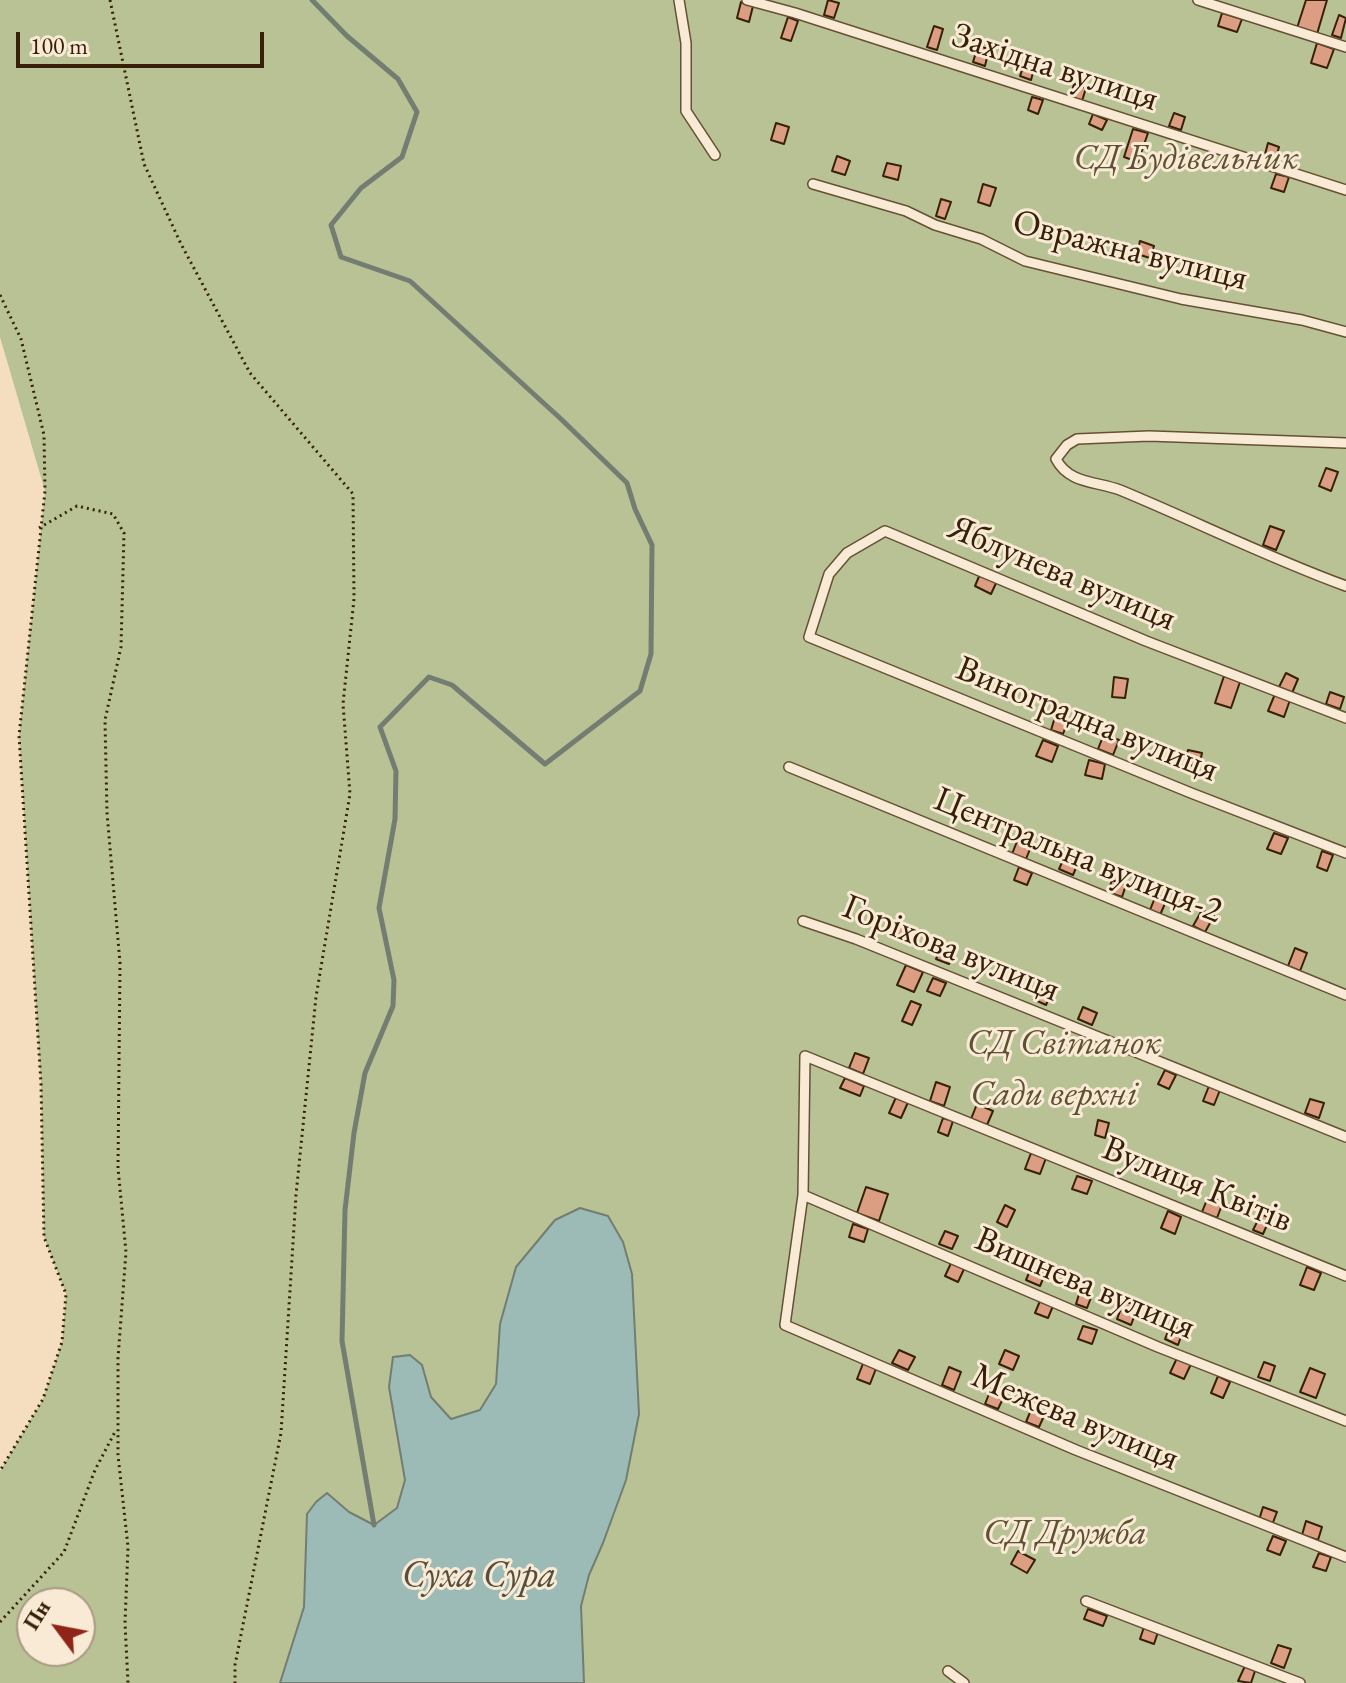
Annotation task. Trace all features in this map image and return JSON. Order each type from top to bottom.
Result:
[{"type":"lane","points":[[679,0],[686,43],[686,111],[715,155]]},
{"type":"lane","name":"Західна вулиця","points":[[747,0],[1346,190]]},
{"type":"lane","points":[[1198,0],[1346,47]]},
{"type":"lane","name":"Овражна вулиця","points":[[813,184],[906,211],[935,225],[981,239],[1025,261],[1181,299],[1302,320],[1346,332]]},
{"type":"lane","points":[[1346,445],[1333,442],[1149,436],[1077,439],[1067,445],[1056,459],[1061,469],[1071,477],[1115,489],[1346,586]]},
{"type":"lane","name":"Яблунева вулиця","points":[[809,637],[829,574],[847,553],[885,531],[1146,641],[1346,718]]},
{"type":"lane","name":"Виноградна вулиця","points":[[809,637],[1346,853]]},
{"type":"lane","name":"Центральна вулиця-2","points":[[789,767],[1346,995]]},
{"type":"lane","name":"Горіхова вулиця","points":[[803,921],[856,939],[1346,1137]]},
{"type":"lane","name":"Вулиця Квітів","points":[[803,1195],[805,1056],[1346,1276]]},
{"type":"lane","name":"Межева вулиця","points":[[803,1195],[785,1325],[1076,1450],[1346,1557]]},
{"type":"lane","name":"Вишнева вулиця","points":[[803,1195],[1158,1347],[1346,1421]]},
{"type":"lane","points":[[1086,1601],[1300,1683]]},
{"type":"lane","points":[[948,1671],[964,1683]]},
{"type":"path","points":[[110,0],[144,164],[181,244],[250,373],[353,494],[354,599],[343,704],[350,794],[316,997],[296,1195],[281,1433],[235,1665],[235,1683]]},
{"type":"path","points":[[0,295],[21,339],[44,435],[45,491],[19,736],[41,1084],[44,1237],[66,1294],[62,1342],[43,1399],[0,1471]]},
{"type":"path","points":[[39,528],[77,506],[113,514],[124,533],[121,647],[105,720],[109,841],[120,963],[118,1168],[126,1252],[118,1358],[118,1455],[128,1547],[125,1623],[128,1683]]},
{"type":"path","points":[[0,1622],[64,1552],[95,1470],[118,1427]]},
{"type":"green space","points":[[0,0],[1346,0],[1346,1683],[584,1683],[581,1606],[589,1575],[626,1480],[639,1413],[632,1274],[623,1242],[608,1216],[500,1324],[496,1384],[480,1411],[451,1419],[431,1397],[422,1365],[393,1357],[389,1387],[405,1480],[397,1508],[374,1525],[349,1512],[327,1494],[307,1514],[304,1607],[280,1683],[0,1683],[0,1471],[43,1399],[62,1342],[66,1294],[44,1237],[41,1084],[19,736],[45,491],[0,337]]},
{"type":"water","name":"Суха Сура","points":[[580,1208],[608,1216],[623,1242],[632,1274],[639,1414],[626,1480],[589,1575],[581,1606],[584,1683],[280,1683],[304,1607],[307,1514],[327,1493],[349,1512],[374,1525],[397,1508],[405,1480],[389,1387],[393,1357],[410,1355],[422,1365],[431,1397],[451,1419],[480,1410],[496,1384],[500,1324],[516,1267],[555,1220]]},
{"type":"building","points":[[828,0],[839,3],[834,18],[824,15]]},
{"type":"building","points":[[1306,0],[1327,0],[1317,34],[1297,28]]},
{"type":"building","points":[[741,2],[753,6],[749,22],[737,18]]},
{"type":"building","points":[[1222,13],[1242,19],[1237,32],[1218,26]]},
{"type":"building","points":[[1339,15],[1346,18],[1341,38],[1332,35]]},
{"type":"building","points":[[788,17],[798,21],[791,41],[781,38]]},
{"type":"building","points":[[934,26],[943,29],[937,50],[927,47]]},
{"type":"building","points":[[1317,43],[1334,49],[1327,68],[1311,63]]},
{"type":"building","points":[[978,46],[989,49],[985,66],[973,62]]},
{"type":"building","points":[[1025,62],[1035,65],[1031,80],[1020,76]]},
{"type":"building","points":[[1074,84],[1086,88],[1082,101],[1070,97]]},
{"type":"building","points":[[1032,97],[1043,100],[1038,114],[1028,110]]},
{"type":"building","points":[[1174,113],[1185,117],[1181,130],[1169,126]]},
{"type":"building","points":[[1093,114],[1107,120],[1102,130],[1089,124]]},
{"type":"building","points":[[776,123],[789,127],[784,144],[771,140]]},
{"type":"building","points":[[1133,129],[1148,133],[1138,162],[1124,157]]},
{"type":"building","points":[[1268,143],[1279,147],[1275,161],[1264,158]]},
{"type":"building","points":[[837,156],[850,161],[845,175],[832,171]]},
{"type":"building","points":[[887,163],[901,166],[898,180],[883,176]]},
{"type":"building","points":[[1276,174],[1289,177],[1284,192],[1271,188]]},
{"type":"building","points":[[983,184],[996,188],[990,206],[978,202]]},
{"type":"building","points":[[941,199],[951,202],[945,219],[936,216]]},
{"type":"building","points":[[1140,241],[1154,246],[1150,258],[1137,254]]},
{"type":"building","points":[[1326,468],[1338,472],[1331,491],[1319,486]]},
{"type":"building","points":[[1270,526],[1284,531],[1276,550],[1263,545]]},
{"type":"building","points":[[980,574],[997,581],[991,594],[975,586]]},
{"type":"building","points":[[1286,673],[1298,679],[1292,693],[1279,687]]},
{"type":"building","points":[[1224,676],[1240,682],[1231,708],[1215,703]]},
{"type":"building","points":[[1114,677],[1128,679],[1125,698],[1112,697]]},
{"type":"building","points":[[1330,692],[1344,697],[1340,709],[1326,704]]},
{"type":"building","points":[[1275,694],[1290,700],[1284,717],[1268,711]]},
{"type":"building","points":[[1055,717],[1068,721],[1063,734],[1051,730]]},
{"type":"building","points":[[1104,734],[1119,740],[1113,755],[1098,749]]},
{"type":"building","points":[[1043,740],[1058,746],[1052,762],[1036,756]]},
{"type":"building","points":[[1188,750],[1202,753],[1199,767],[1185,764]]},
{"type":"building","points":[[1089,760],[1105,764],[1102,779],[1085,775]]},
{"type":"building","points":[[1274,833],[1288,838],[1281,854],[1267,849]]},
{"type":"building","points":[[1018,839],[1032,844],[1026,859],[1012,854]]},
{"type":"building","points":[[1322,851],[1333,855],[1327,871],[1317,867]]},
{"type":"building","points":[[1065,856],[1078,863],[1073,875],[1059,869]]},
{"type":"building","points":[[1019,867],[1032,873],[1027,885],[1014,880]]},
{"type":"building","points":[[1112,880],[1126,885],[1122,897],[1108,892]]},
{"type":"building","points":[[1156,895],[1167,899],[1160,915],[1150,910]]},
{"type":"building","points":[[1202,910],[1214,916],[1205,932],[1193,926]]},
{"type":"building","points":[[891,920],[910,929],[904,941],[885,932]]},
{"type":"building","points":[[943,943],[956,948],[949,964],[936,959]]},
{"type":"building","points":[[1295,948],[1307,953],[1300,971],[1288,966]]},
{"type":"building","points":[[906,965],[923,972],[914,992],[897,985]]},
{"type":"building","points":[[933,978],[946,983],[940,996],[927,991]]},
{"type":"building","points":[[1039,988],[1051,993],[1046,1005],[1033,999]]},
{"type":"building","points":[[911,1001],[921,1005],[912,1025],[902,1021]]},
{"type":"building","points":[[1083,1007],[1097,1013],[1092,1025],[1078,1019]]},
{"type":"building","points":[[855,1053],[869,1058],[863,1074],[849,1068]]},
{"type":"building","points":[[1165,1070],[1176,1075],[1169,1089],[1158,1084]]},
{"type":"building","points":[[845,1078],[864,1086],[860,1096],[840,1088]]},
{"type":"building","points":[[936,1082],[950,1087],[944,1106],[930,1101]]},
{"type":"building","points":[[1209,1086],[1220,1090],[1214,1105],[1203,1101]]},
{"type":"building","points":[[897,1095],[909,1100],[901,1118],[889,1113]]},
{"type":"building","points":[[1310,1099],[1324,1103],[1319,1118],[1305,1113]]},
{"type":"building","points":[[977,1104],[993,1111],[987,1125],[971,1119]]},
{"type":"building","points":[[943,1118],[953,1121],[948,1136],[938,1132]]},
{"type":"building","points":[[1098,1120],[1109,1123],[1105,1138],[1095,1135]]},
{"type":"building","points":[[1031,1153],[1046,1158],[1040,1174],[1025,1169]]},
{"type":"building","points":[[1077,1176],[1092,1181],[1087,1194],[1072,1189]]},
{"type":"building","points":[[866,1187],[888,1194],[879,1221],[857,1213]]},
{"type":"building","points":[[1208,1197],[1223,1202],[1217,1218],[1202,1212]]},
{"type":"building","points":[[1005,1205],[1015,1210],[1007,1227],[997,1222]]},
{"type":"building","points":[[1168,1211],[1181,1217],[1175,1234],[1161,1228]]},
{"type":"building","points":[[1261,1214],[1270,1218],[1263,1234],[1253,1230]]},
{"type":"building","points":[[853,1224],[868,1229],[864,1242],[849,1237]]},
{"type":"building","points":[[945,1231],[958,1236],[952,1249],[939,1244]]},
{"type":"building","points":[[952,1261],[965,1267],[958,1282],[945,1276]]},
{"type":"building","points":[[1307,1267],[1321,1273],[1314,1290],[1300,1285]]},
{"type":"building","points":[[1031,1268],[1045,1274],[1040,1286],[1026,1280]]},
{"type":"building","points":[[1080,1291],[1092,1295],[1087,1308],[1076,1304]]},
{"type":"building","points":[[1040,1301],[1053,1306],[1048,1318],[1035,1313]]},
{"type":"building","points":[[1124,1301],[1138,1306],[1131,1325],[1117,1319]]},
{"type":"building","points":[[1083,1326],[1097,1330],[1092,1344],[1078,1339]]},
{"type":"building","points":[[1170,1326],[1183,1331],[1178,1345],[1165,1339]]},
{"type":"building","points":[[899,1350],[915,1357],[908,1370],[892,1363]]},
{"type":"building","points":[[1005,1350],[1019,1356],[1013,1370],[999,1364]]},
{"type":"building","points":[[1177,1358],[1191,1364],[1184,1379],[1170,1373]]},
{"type":"building","points":[[864,1361],[877,1366],[870,1384],[857,1379]]},
{"type":"building","points":[[1264,1362],[1275,1366],[1270,1381],[1258,1377]]},
{"type":"building","points":[[949,1367],[961,1372],[954,1390],[942,1385]]},
{"type":"building","points":[[1310,1368],[1325,1374],[1316,1398],[1300,1392]]},
{"type":"building","points":[[1218,1376],[1230,1382],[1223,1398],[1211,1393]]},
{"type":"building","points":[[993,1384],[1007,1390],[998,1409],[985,1404]]},
{"type":"building","points":[[1031,1410],[1044,1416],[1039,1427],[1026,1422]]},
{"type":"building","points":[[1263,1507],[1277,1512],[1272,1525],[1259,1520]]},
{"type":"building","points":[[1306,1521],[1322,1527],[1318,1540],[1302,1535]]},
{"type":"building","points":[[1273,1536],[1286,1541],[1280,1555],[1267,1550]]},
{"type":"building","points":[[1018,1551],[1035,1560],[1027,1573],[1011,1564]]},
{"type":"building","points":[[1319,1553],[1331,1557],[1326,1571],[1313,1567]]},
{"type":"building","points":[[1088,1609],[1107,1616],[1103,1626],[1084,1619]]},
{"type":"building","points":[[1144,1627],[1158,1632],[1154,1644],[1140,1639]]},
{"type":"building","points":[[1278,1645],[1291,1649],[1284,1668],[1271,1663]]},
{"type":"building","points":[[1245,1666],[1255,1671],[1251,1683],[1238,1681]]},
{"type":"waterway","points":[[312,0],[347,36],[398,79],[417,112],[402,157],[361,188],[331,225],[341,257],[410,281],[561,419],[627,483],[652,545],[651,654],[640,691],[545,764],[452,685],[429,677],[380,727],[396,771],[395,819],[379,908],[394,980],[393,1006],[365,1073],[354,1133],[345,1210],[342,1341],[374,1525]]},
{"type":"park label","name":"СД Будівельник","points":[[1186,159]]},
{"type":"park label","name":"СД Світанок","points":[[1064,1044]]},
{"type":"park label","name":"Сади верхні","points":[[1054,1095]]},
{"type":"park label","name":"СД Дружба","points":[[1065,1534]]}]
